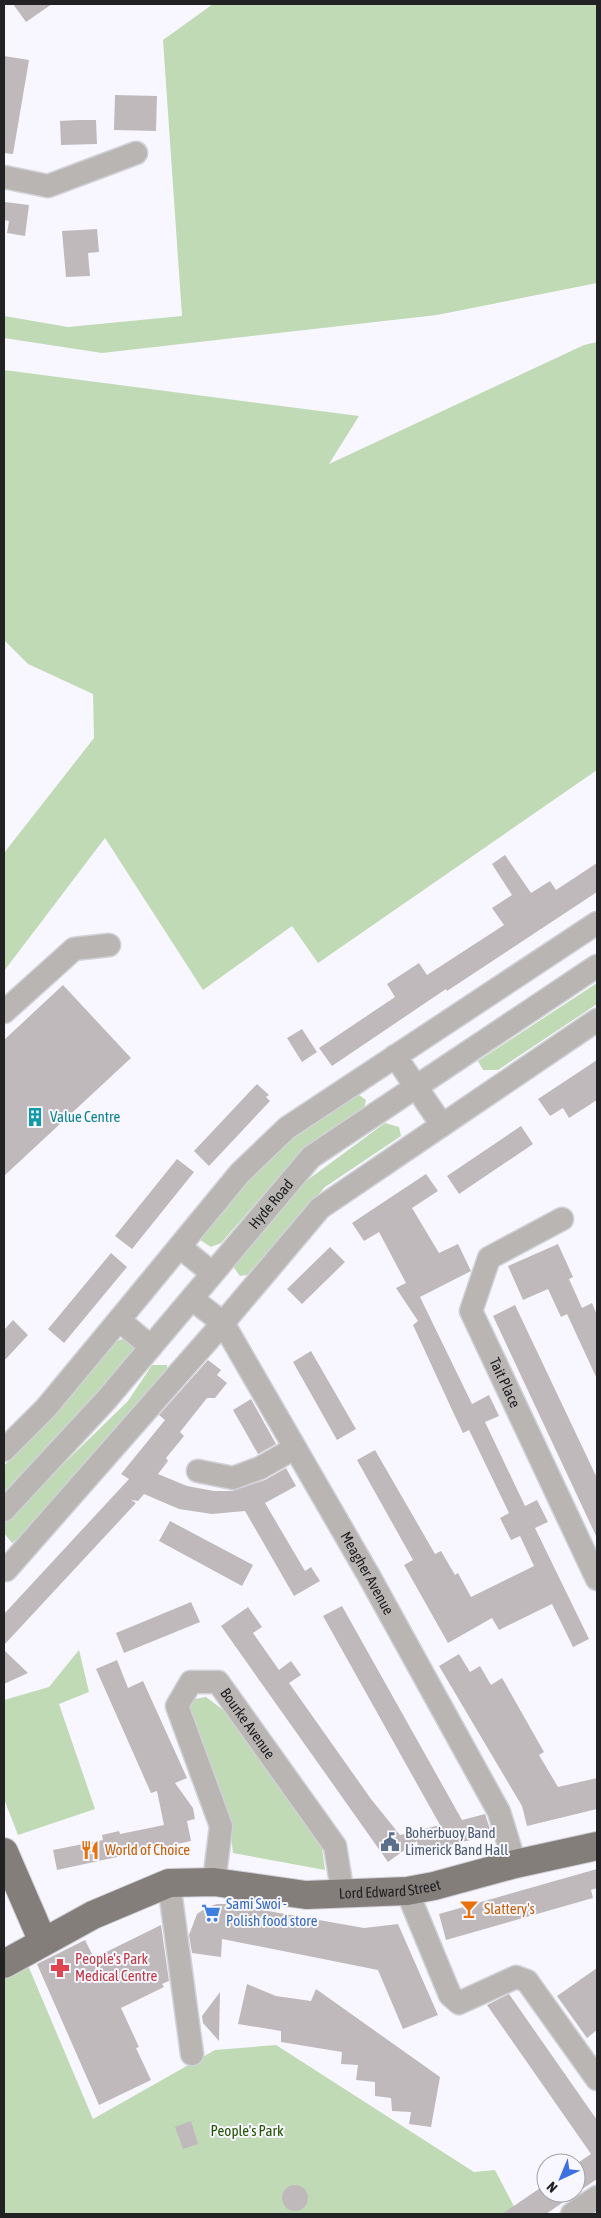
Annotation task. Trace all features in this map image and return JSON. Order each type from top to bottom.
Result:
[{"type":"main road","name":"Lord Edward Street","points":[[4,1964],[93,1914],[169,1883],[214,1882],[306,1895],[407,1891],[597,1846]]},
{"type":"main road","points":[[4,1852],[43,1942]]},
{"type":"street","points":[[4,177],[48,186],[136,153]]},
{"type":"street","points":[[4,1450],[46,1408],[240,1173],[287,1128],[597,923]]},
{"type":"street","points":[[4,1012],[74,949],[109,945]]},
{"type":"street","name":"Hyde Road","points":[[4,1510],[106,1400],[311,1156],[597,966]]},
{"type":"street","points":[[6,1570],[223,1323],[320,1208],[597,1020]]},
{"type":"street","points":[[395,1056],[442,1125]]},
{"type":"street","name":"Tait Place","points":[[562,1220],[489,1258],[471,1312],[597,1580]]},
{"type":"street","points":[[180,1247],[212,1273]]},
{"type":"street","name":"Meagher Avenue","points":[[192,1299],[223,1323],[369,1576],[499,1812],[515,1864]]},
{"type":"street","points":[[119,1320],[151,1347]]},
{"type":"street","points":[[198,1471],[233,1478],[260,1468],[295,1448]]},
{"type":"street","name":"Bourke Avenue","points":[[214,1882],[222,1826],[177,1706],[191,1682],[218,1682],[335,1846],[343,1895]]},
{"type":"street","points":[[169,1883],[192,2054]]},
{"type":"street","points":[[407,1891],[450,1995],[459,2003],[516,1977],[527,1981],[590,2052],[597,2079]]},
{"type":"street","points":[[572,2214],[597,2197]]},
{"type":"green space","points":[[213,4],[597,4],[597,283],[437,315],[102,353],[4,338],[4,316],[68,327],[182,316],[163,40]]},
{"type":"green space","points":[[597,342],[597,770],[318,963],[292,926],[203,990],[105,838],[4,971],[4,853],[94,738],[93,694],[28,664],[4,640],[4,370],[359,416],[329,464],[584,345]]},
{"type":"green space","points":[[597,983],[597,1004],[498,1070],[483,1070],[478,1061]]},
{"type":"green space","points":[[355,1092],[366,1100],[364,1108],[297,1156],[221,1243],[211,1247],[197,1238],[277,1143]]},
{"type":"green space","points":[[385,1123],[399,1127],[401,1136],[325,1187],[247,1275],[240,1276],[232,1265],[302,1184]]},
{"type":"green space","points":[[127,1337],[137,1343],[132,1356],[4,1492],[4,1466],[115,1342]]},
{"type":"green space","points":[[152,1365],[167,1365],[167,1375],[24,1534],[12,1543],[4,1533],[5,1521],[128,1401]]},
{"type":"green space","points":[[79,1650],[89,1692],[59,1704],[95,1809],[18,1835],[4,1799],[4,1700],[49,1687]]},
{"type":"green space","points":[[206,1697],[231,1716],[321,1840],[325,1870],[233,1853],[229,1818],[185,1713],[189,1700]]},
{"type":"green space","name":"People's Park","points":[[27,1963],[93,2119],[215,2050],[276,2045],[474,2172],[495,2170],[518,2214],[4,2214],[4,1978]]},
{"type":"building","points":[[13,4],[52,4],[26,22]]},
{"type":"building","points":[[4,56],[29,60],[13,154],[4,153]]},
{"type":"building","points":[[115,95],[157,96],[156,131],[114,130]]},
{"type":"building","points":[[96,120],[97,144],[61,145],[60,121]]},
{"type":"building","points":[[5,202],[29,205],[25,236],[7,233],[9,221],[4,220]]},
{"type":"building","points":[[97,229],[99,252],[88,253],[90,276],[66,277],[62,231]]},
{"type":"building","points":[[505,855],[531,893],[550,881],[556,890],[597,863],[597,892],[447,991],[446,989],[332,1066],[319,1048],[395,997],[387,984],[419,963],[427,975],[504,925],[492,908],[512,895],[492,864]]},
{"type":"building","name":"Value Centre","points":[[63,985],[131,1058],[4,1176],[4,1040]]},
{"type":"building","points":[[302,1029],[317,1052],[302,1062],[287,1038]]},
{"type":"building","points":[[597,1060],[597,1100],[569,1118],[563,1108],[550,1116],[538,1099]]},
{"type":"building","points":[[257,1084],[269,1095],[266,1097],[270,1101],[209,1166],[194,1151]]},
{"type":"building","points":[[521,1126],[533,1144],[459,1194],[447,1176]]},
{"type":"building","points":[[177,1159],[194,1172],[132,1249],[115,1236]]},
{"type":"building","points":[[426,1174],[438,1191],[412,1208],[439,1253],[458,1244],[471,1271],[420,1297],[472,1404],[489,1395],[499,1416],[485,1422],[525,1506],[537,1500],[548,1522],[535,1528],[589,1639],[573,1647],[552,1604],[499,1630],[492,1618],[448,1643],[404,1565],[413,1560],[357,1460],[375,1450],[435,1554],[441,1551],[455,1575],[458,1573],[471,1597],[534,1566],[520,1536],[511,1540],[500,1518],[509,1513],[469,1430],[463,1433],[453,1412],[413,1325],[418,1321],[396,1288],[406,1283],[379,1232],[364,1241],[352,1223]]},
{"type":"building","points":[[558,1244],[573,1277],[569,1279],[582,1308],[592,1303],[597,1315],[597,1379],[567,1314],[561,1317],[548,1289],[523,1300],[508,1266]]},
{"type":"building","points":[[330,1247],[345,1262],[302,1304],[287,1289]]},
{"type":"building","points":[[111,1253],[127,1267],[64,1343],[48,1329]]},
{"type":"building","points":[[515,1305],[597,1478],[597,1538],[493,1316]]},
{"type":"building","points":[[13,1320],[28,1335],[4,1361],[4,1330]]},
{"type":"building","points":[[311,1351],[356,1429],[337,1440],[293,1362]]},
{"type":"building","points":[[208,1360],[221,1370],[217,1375],[227,1383],[215,1398],[207,1398],[180,1432],[184,1436],[166,1458],[168,1461],[158,1474],[187,1486],[214,1491],[231,1491],[265,1480],[286,1468],[296,1486],[265,1503],[305,1571],[311,1567],[320,1581],[294,1596],[245,1511],[212,1514],[179,1509],[144,1494],[138,1501],[131,1500],[136,1503],[4,1645],[4,1614],[129,1479],[121,1474],[165,1420],[159,1415]]},
{"type":"building","points":[[251,1399],[276,1444],[258,1454],[233,1410]]},
{"type":"building","points":[[170,1521],[253,1565],[242,1586],[159,1541]]},
{"type":"building","points":[[191,1602],[200,1622],[124,1653],[116,1633]]},
{"type":"building","points":[[342,1606],[462,1820],[485,1814],[492,1835],[419,1852],[417,1841],[388,1862],[221,1626],[248,1607],[262,1627],[253,1633],[279,1670],[291,1661],[301,1675],[289,1683],[371,1799],[400,1835],[440,1825],[323,1616]]},
{"type":"building","points":[[4,1650],[28,1673],[4,1684]]},
{"type":"building","points":[[459,1654],[470,1672],[480,1666],[491,1685],[502,1678],[544,1752],[539,1755],[558,1787],[597,1778],[597,1809],[527,1826],[522,1806],[439,1666]]},
{"type":"building","points":[[117,1660],[128,1688],[143,1681],[187,1778],[175,1783],[193,1808],[195,1819],[187,1821],[191,1841],[57,1870],[53,1850],[103,1840],[102,1835],[119,1831],[120,1834],[164,1825],[157,1791],[151,1793],[96,1669]]},
{"type":"building","points":[[597,1869],[597,1888],[591,1890],[593,1898],[446,1940],[439,1914]]},
{"type":"building","points":[[217,1904],[229,1904],[364,1928],[398,1924],[438,2015],[403,2029],[378,1970],[222,1939],[221,1957],[192,1953],[189,1935],[197,1914],[207,1907]]},
{"type":"building","points":[[161,1925],[169,1981],[162,1984],[164,1987],[121,2008],[139,2047],[136,2048],[151,2080],[99,2105],[37,1964],[85,1940],[94,1958]]},
{"type":"building","points":[[597,1968],[597,2030],[587,2038],[557,1996]]},
{"type":"building","points":[[247,1984],[276,1996],[311,2001],[316,1989],[440,2077],[431,2127],[409,2124],[411,2112],[392,2111],[391,2098],[375,2096],[375,2082],[356,2080],[358,2065],[341,2064],[342,2052],[281,2042],[281,2031],[238,2024]]},
{"type":"building","points":[[220,1992],[219,2041],[203,2023],[202,2016]]},
{"type":"building","points":[[509,1994],[597,2120],[597,2179],[586,2187],[586,2157],[591,2154],[487,2005]]},
{"type":"building","points":[[191,2121],[198,2144],[183,2149],[175,2127]]},
{"type":"building","points":[[295,2185],[304,2189],[308,2198],[304,2207],[295,2211],[286,2207],[282,2198],[286,2189]]},
{"type":"building","points":[[536,2191],[536,2203],[562,2203],[546,2214],[502,2214]]},
{"type":"place","name":"Value Centre","points":[[35,1117]]},
{"type":"place","name":"Boherbuoy Band Limerick Band Hall","points":[[390,1842]]},
{"type":"place","name":"World of Choice","points":[[90,1850]]},
{"type":"place","name":"Slattery's","points":[[469,1909]]},
{"type":"place","name":"Sami Swoi - Polish food store","points":[[211,1913]]},
{"type":"place","name":"People's Park Medical Centre","points":[[60,1968]]}]
